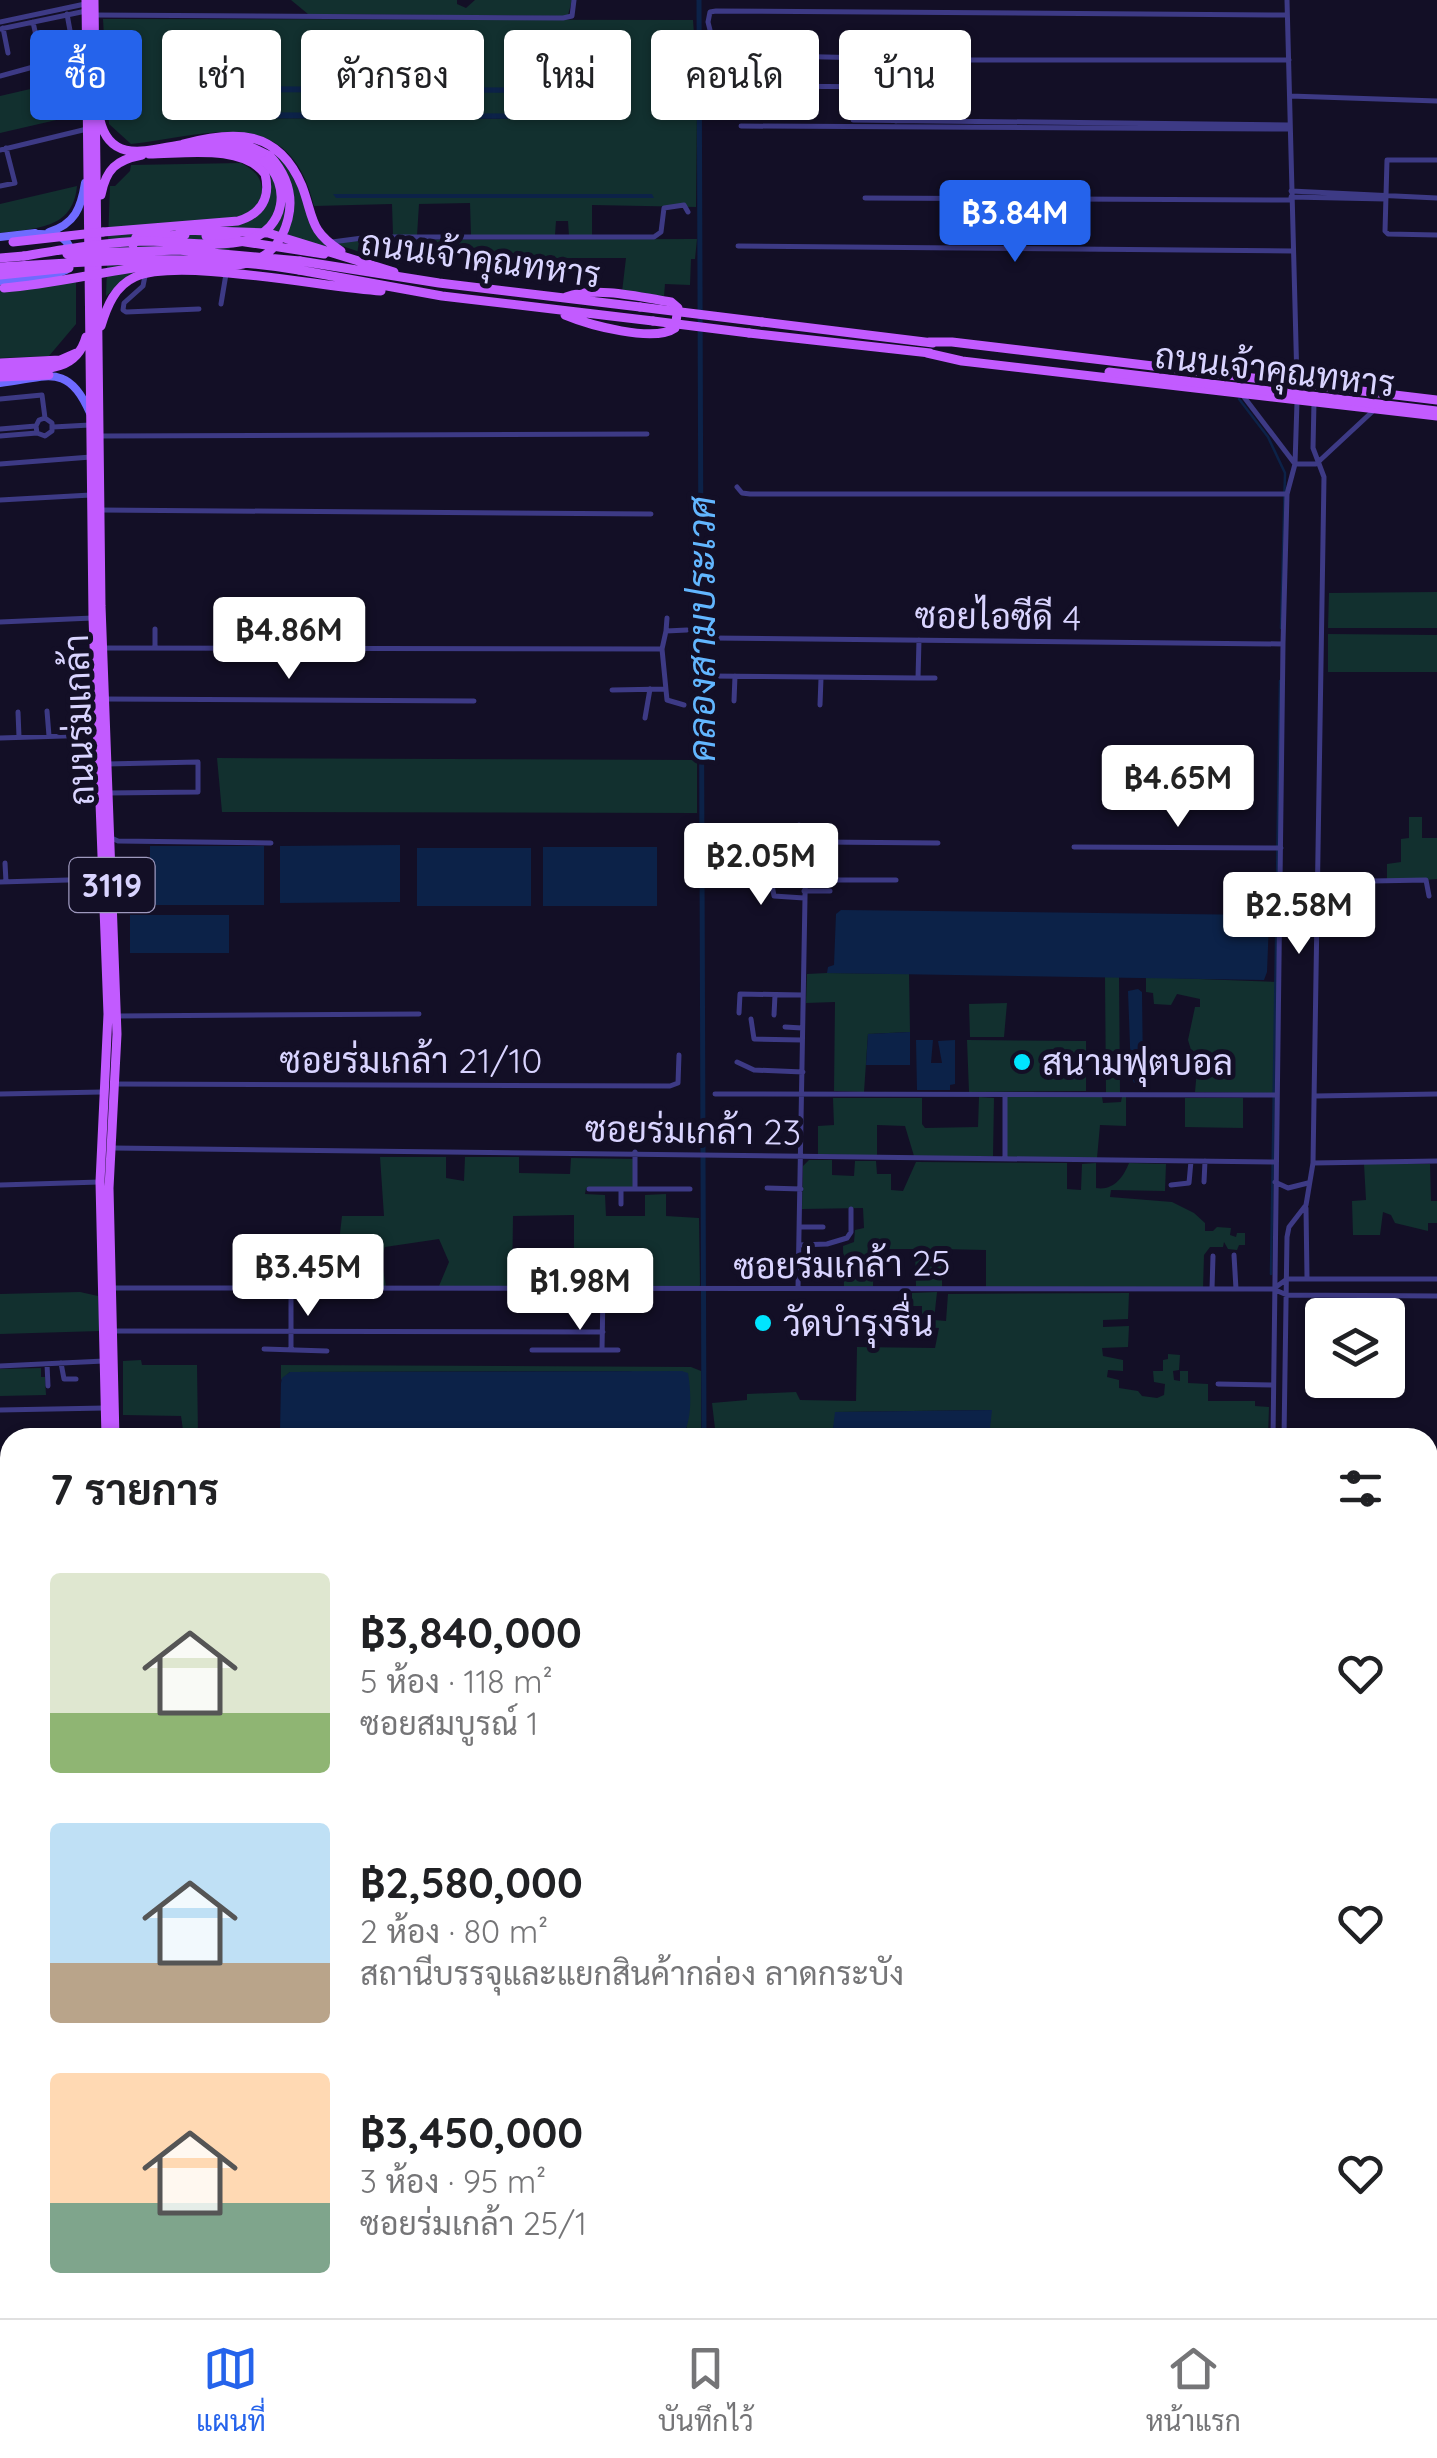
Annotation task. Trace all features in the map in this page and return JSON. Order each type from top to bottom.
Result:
[{"type":"main road","name":"ถนนร่มเกล้า","points":[[86,120],[93,618],[108,1025],[100,1182],[106,1428]]},
{"type":"main road","name":"ถนนร่มเกล้า","points":[[95,120],[102,648],[116,1016],[110,1148],[115,1428]]},
{"type":"main road","points":[[100,120],[104,134],[116,148],[135,151],[235,134],[256,138],[276,149],[296,175],[315,228],[329,243],[352,257]]},
{"type":"main road","points":[[1,282],[146,267],[228,267],[266,255],[284,232],[291,208],[288,184],[267,158],[240,142],[183,144]]},
{"type":"main road","points":[[0,258],[112,242],[233,243],[256,237],[275,221],[282,201],[279,181],[267,158],[219,147],[124,159],[110,168],[105,178],[97,218]]},
{"type":"main road","points":[[0,241],[231,222],[255,214],[264,202],[268,186],[265,174],[249,159],[149,154]]},
{"type":"main road","points":[[0,241],[58,229],[76,215],[82,205],[88,166]]},
{"type":"main road","points":[[103,232],[268,233],[416,280]]},
{"type":"main road","points":[[1,282],[52,277],[69,265],[66,239],[53,234],[30,234]]},
{"type":"main road","points":[[352,257],[219,238],[134,237],[136,267],[146,273],[226,274],[411,292]]},
{"type":"main road","name":"ถนนเจ้าคุณทหาร","points":[[24,256],[178,250],[762,322],[928,348],[962,360],[1377,409],[1437,408]]},
{"type":"main road","name":"ถนนเจ้าคุณทหาร","points":[[1,282],[106,260],[213,259],[299,265],[411,292],[1437,408]]},
{"type":"main road","points":[[98,333],[118,289],[146,273]]},
{"type":"main road","points":[[550,309],[586,323],[624,330],[665,333],[675,328],[678,308],[671,302],[586,293],[564,298]]},
{"type":"main road","points":[[0,373],[66,365],[76,359],[89,322]]},
{"type":"main road","name":"ถนนเจ้าคุณทหาร","points":[[928,348],[952,342],[1314,385],[1437,408]]},
{"type":"main road","points":[[0,373],[49,375],[72,382],[90,413]]},
{"type":"main road","points":[[1297,383],[1297,400]]},
{"type":"main road","points":[[1314,385],[1314,402]]},
{"type":"street","points":[[8,54],[1,26],[89,6],[564,18],[572,16],[574,0]]},
{"type":"street","points":[[1287,0],[1297,383]]},
{"type":"street","points":[[12,23],[33,22],[89,6]]},
{"type":"street","points":[[710,30],[708,18],[710,12],[716,11],[1287,15]]},
{"type":"street","points":[[67,14],[70,30]]},
{"type":"street","points":[[33,22],[35,30]]},
{"type":"street","points":[[819,57],[1289,60]]},
{"type":"street","points":[[0,76],[30,70]]},
{"type":"street","points":[[819,86],[890,87],[896,94],[896,121]]},
{"type":"street","points":[[1289,96],[1437,101]]},
{"type":"street","points":[[854,120],[1289,127]]},
{"type":"street","points":[[741,126],[1289,127]]},
{"type":"street","points":[[0,186],[14,183],[3,149],[87,129]]},
{"type":"street","points":[[1437,160],[1388,159],[1385,197],[1386,232],[1437,234]]},
{"type":"street","points":[[865,198],[1437,198]]},
{"type":"street","points":[[329,243],[370,237],[654,237],[661,232],[664,208],[684,205],[688,212]]},
{"type":"street","points":[[738,246],[1292,251]]},
{"type":"street","points":[[146,273],[143,286],[124,303],[123,310],[199,309]]},
{"type":"street","points":[[221,304],[226,274]]},
{"type":"street","points":[[1238,392],[1257,410],[1294,464],[1316,464],[1365,415],[1377,409]]},
{"type":"street","points":[[0,400],[42,395],[45,418],[53,427]]},
{"type":"street","points":[[1273,1428],[1274,1095],[1283,644],[1287,494],[1294,464],[1297,400]]},
{"type":"street","points":[[1306,1278],[1306,1206],[1313,1164],[1324,477],[1313,448],[1314,402]]},
{"type":"street","points":[[37,429],[45,418]]},
{"type":"street","points":[[53,427],[90,425]]},
{"type":"street","points":[[0,432],[37,429],[48,435],[53,427]]},
{"type":"street","points":[[99,436],[647,434]]},
{"type":"street","points":[[0,464],[90,457]]},
{"type":"street","points":[[737,487],[750,494],[1287,494]]},
{"type":"street","points":[[0,500],[91,495]]},
{"type":"street","points":[[100,510],[651,514]]},
{"type":"street","points":[[0,622],[93,618]]},
{"type":"street","points":[[667,618],[662,648],[666,689],[669,702],[684,705]]},
{"type":"street","points":[[155,629],[156,647]]},
{"type":"street","points":[[666,632],[687,630]]},
{"type":"street","name":"ซอยไอซีดี 4","points":[[712,638],[1283,644]]},
{"type":"street","points":[[918,678],[919,640]]},
{"type":"street","points":[[102,648],[662,648]]},
{"type":"street","points":[[710,676],[935,678]]},
{"type":"street","points":[[734,701],[735,676]]},
{"type":"street","points":[[820,705],[822,677]]},
{"type":"street","points":[[612,690],[666,689]]},
{"type":"street","points":[[645,718],[650,690]]},
{"type":"street","points":[[104,700],[474,701]]},
{"type":"street","points":[[81,708],[82,735]]},
{"type":"street","points":[[47,711],[49,736]]},
{"type":"street","points":[[18,712],[19,737]]},
{"type":"street","points":[[0,738],[96,734]]},
{"type":"street","points":[[106,764],[198,762],[198,792],[108,793]]},
{"type":"street","points":[[798,1288],[805,880],[799,825]]},
{"type":"street","points":[[110,837],[118,841],[271,843]]},
{"type":"street","points":[[712,841],[938,842]]},
{"type":"street","points":[[1074,847],[1281,848]]},
{"type":"street","points":[[90,860],[90,879]]},
{"type":"street","points":[[768,862],[774,896],[830,891]]},
{"type":"street","points":[[6,863],[3,882],[102,879]]},
{"type":"street","points":[[713,883],[769,875]]},
{"type":"street","points":[[805,880],[896,880]]},
{"type":"street","points":[[1318,882],[1426,880],[1429,896]]},
{"type":"street","points":[[739,1014],[740,994],[803,995]]},
{"type":"street","points":[[774,1014],[775,995]]},
{"type":"street","points":[[116,1016],[419,1014]]},
{"type":"street","points":[[751,1019],[754,1039],[802,1040]]},
{"type":"street","points":[[784,1027],[802,1028]]},
{"type":"street","name":"ซอยร่มเกล้า 21/10","points":[[114,1084],[670,1086],[678,1083],[678,1055]]},
{"type":"street","points":[[736,1062],[754,1070],[803,1072]]},
{"type":"street","points":[[0,1094],[105,1092]]},
{"type":"street","points":[[715,1094],[1274,1095]]},
{"type":"street","points":[[1314,1096],[1437,1094]]},
{"type":"street","points":[[1004,1159],[1005,1096]]},
{"type":"street","name":"ซอยร่มเกล้า 23","points":[[110,1148],[1274,1162]]},
{"type":"street","points":[[635,1152],[635,1189]]},
{"type":"street","points":[[1171,1185],[1189,1184],[1192,1161]]},
{"type":"street","points":[[1204,1182],[1205,1161]]},
{"type":"street","points":[[1313,1164],[1437,1161]]},
{"type":"street","points":[[0,1185],[100,1182]]},
{"type":"street","points":[[1275,1182],[1288,1188],[1308,1183]]},
{"type":"street","points":[[767,1188],[801,1189]]},
{"type":"street","points":[[589,1189],[690,1189]]},
{"type":"street","points":[[621,1190],[621,1204]]},
{"type":"street","points":[[1284,1428],[1288,1231],[1306,1206]]},
{"type":"street","points":[[799,1245],[827,1244],[847,1238],[851,1232],[850,1209]]},
{"type":"street","points":[[800,1227],[823,1227]]},
{"type":"street","points":[[1234,1255],[1236,1289]]},
{"type":"street","points":[[1212,1289],[1213,1256]]},
{"type":"street","points":[[1274,1290],[1287,1278],[1437,1279]]},
{"type":"street","name":"ซอยร่มเกล้า 25","points":[[112,1288],[1236,1289],[1274,1290],[1287,1295]]},
{"type":"street","points":[[291,1288],[291,1349]]},
{"type":"street","points":[[602,1350],[603,1290]]},
{"type":"street","points":[[1287,1295],[1437,1296]]},
{"type":"street","points":[[113,1331],[602,1332]]},
{"type":"street","points":[[264,1349],[327,1351]]},
{"type":"street","points":[[532,1350],[618,1350]]},
{"type":"street","points":[[0,1366],[104,1361]]},
{"type":"street","points":[[61,1363],[64,1379],[76,1379]]},
{"type":"street","points":[[47,1364],[48,1386]]},
{"type":"street","points":[[1218,1384],[1273,1385]]},
{"type":"street","points":[[0,1410],[105,1408]]},
{"type":"green space","points":[[291,0],[457,0],[466,8],[475,0],[572,0],[568,15],[563,16],[308,14]]},
{"type":"green space","points":[[103,19],[693,20],[694,30],[651,30],[651,120],[697,120],[696,207],[592,205],[592,236],[569,236],[568,221],[556,221],[555,235],[471,236],[470,203],[419,204],[417,236],[393,235],[392,204],[314,206],[302,173],[286,151],[266,138],[217,132],[131,144],[109,120],[142,120],[142,30],[104,30]]},
{"type":"green space","points":[[30,89],[30,120],[56,120],[0,133],[0,96]]},
{"type":"green space","points":[[278,154],[329,248],[276,233],[230,236],[229,272],[134,272],[106,296],[110,186],[130,171],[131,165],[241,163],[260,182],[262,198],[252,210],[258,216],[270,193],[264,167]]},
{"type":"green space","points":[[77,186],[74,200],[60,219],[39,228],[0,233],[0,204]]},
{"type":"green space","points":[[697,239],[690,285],[665,284],[664,296],[622,292],[626,258],[403,255],[399,265],[336,244],[354,240]]},
{"type":"green space","points":[[76,275],[76,324],[49,356],[0,358],[0,284]]},
{"type":"green space","points":[[1437,592],[1437,628],[1328,628],[1329,593]]},
{"type":"green space","points":[[1328,634],[1437,635],[1437,672],[1328,672]]},
{"type":"green space","points":[[217,758],[697,760],[697,813],[222,812]]},
{"type":"green space","points":[[1409,817],[1422,817],[1422,838],[1437,838],[1437,879],[1387,883],[1387,864],[1401,862],[1401,839],[1409,838]]},
{"type":"green space","points":[[807,974],[909,974],[910,1032],[868,1034],[864,1092],[834,1091],[835,1002],[806,1003]]},
{"type":"green space","points":[[1105,976],[1119,977],[1120,1093],[1106,1093]]},
{"type":"green space","points":[[1146,977],[1277,982],[1274,1093],[1195,1092],[1197,1070],[1188,1040],[1200,999],[1177,994],[1171,1005],[1154,1004],[1153,993],[1146,992]]},
{"type":"green space","points":[[1007,1003],[1004,1037],[970,1037],[969,1004]]},
{"type":"green space","points":[[967,1040],[1086,1041],[1086,1091],[969,1092]]},
{"type":"green space","points":[[979,1097],[994,1098],[993,1156],[914,1156],[905,1126],[877,1125],[877,1156],[818,1154],[818,1126],[834,1125],[833,1098],[922,1098],[925,1128],[978,1127]]},
{"type":"green space","points":[[1007,1097],[1102,1097],[1103,1103],[1121,1102],[1126,1097],[1126,1126],[1100,1125],[1097,1158],[1007,1157]]},
{"type":"green space","points":[[1185,1098],[1243,1098],[1243,1128],[1185,1127]]},
{"type":"green space","points":[[380,1157],[446,1157],[446,1178],[464,1181],[465,1157],[519,1157],[519,1173],[570,1174],[571,1158],[637,1159],[637,1187],[586,1188],[585,1194],[605,1195],[606,1216],[645,1216],[645,1195],[666,1194],[666,1216],[699,1218],[700,1285],[574,1288],[574,1215],[513,1216],[512,1288],[439,1286],[449,1262],[439,1239],[385,1247],[381,1260],[386,1286],[334,1286],[342,1216],[384,1216]]},
{"type":"green space","points":[[809,1160],[832,1160],[832,1175],[854,1176],[855,1161],[876,1161],[877,1174],[891,1174],[891,1190],[903,1191],[916,1162],[1067,1163],[1067,1189],[1081,1190],[1082,1164],[1096,1163],[1096,1188],[1102,1188],[1117,1182],[1129,1163],[1166,1164],[1165,1191],[1111,1190],[1110,1197],[1172,1202],[1194,1213],[1205,1223],[1205,1231],[1217,1227],[1231,1228],[1230,1235],[1236,1237],[1237,1233],[1245,1233],[1245,1245],[1239,1245],[1237,1250],[1228,1249],[1224,1242],[1223,1247],[1210,1247],[1204,1255],[1203,1289],[986,1287],[986,1250],[942,1249],[942,1287],[916,1286],[915,1249],[874,1249],[873,1286],[844,1287],[843,1246],[854,1242],[855,1230],[864,1228],[863,1208],[802,1209],[803,1166]]},
{"type":"green space","points":[[1364,1164],[1430,1164],[1431,1201],[1437,1201],[1437,1223],[1428,1223],[1428,1231],[1395,1223],[1391,1215],[1383,1212],[1380,1235],[1353,1235],[1352,1201],[1366,1200]]},
{"type":"green space","points":[[80,1292],[98,1296],[100,1331],[0,1334],[0,1294]]},
{"type":"green space","points":[[937,1292],[934,1320],[946,1321],[948,1294],[1129,1293],[1128,1319],[1103,1320],[1103,1327],[1129,1326],[1128,1347],[1102,1348],[1103,1356],[1123,1360],[1123,1371],[1108,1370],[1107,1377],[1119,1380],[1119,1388],[1138,1391],[1142,1396],[1164,1395],[1165,1384],[1154,1382],[1153,1371],[1163,1371],[1163,1360],[1168,1359],[1168,1354],[1180,1355],[1179,1370],[1173,1371],[1174,1380],[1180,1381],[1180,1371],[1188,1371],[1188,1383],[1208,1384],[1208,1401],[1255,1401],[1255,1406],[1269,1407],[1268,1428],[990,1428],[991,1410],[836,1412],[833,1428],[715,1428],[712,1403],[747,1400],[747,1394],[796,1392],[800,1400],[856,1401],[857,1347],[935,1348],[939,1328],[922,1327],[922,1306],[912,1306],[912,1293]]},
{"type":"green space","points":[[123,1361],[197,1365],[198,1428],[183,1428],[181,1416],[123,1415]]},
{"type":"green space","points":[[281,1365],[691,1367],[701,1371],[701,1428],[687,1428],[631,1371],[290,1372],[281,1380]]},
{"type":"green space","points":[[41,1368],[46,1395],[0,1396],[0,1369]]},
{"type":"water","points":[[281,86],[301,87],[301,92],[281,92]]},
{"type":"water","points":[[484,87],[504,88],[504,93],[484,93]]},
{"type":"water","points":[[281,112],[301,113],[301,118],[281,118]]},
{"type":"water","points":[[484,113],[504,114],[504,119],[484,119]]},
{"type":"water","points":[[333,194],[652,194],[654,198],[336,198]]},
{"type":"water","points":[[400,845],[400,902],[280,903],[280,846]]},
{"type":"water","points":[[150,846],[264,846],[264,905],[150,905]]},
{"type":"water","points":[[543,847],[657,847],[657,906],[543,906]]},
{"type":"water","points":[[417,848],[531,848],[531,906],[417,906]]},
{"type":"water","points":[[841,910],[1263,915],[1269,921],[1267,972],[1264,980],[827,973],[828,967],[834,965],[836,914]]},
{"type":"water","points":[[130,915],[229,915],[229,953],[130,953]]},
{"type":"water","points":[[1128,991],[1142,992],[1143,1073],[1138,1073],[1138,1079],[1143,1081],[1134,1083]]},
{"type":"water","points":[[910,1032],[910,1065],[866,1065],[868,1034]]},
{"type":"water","points":[[916,1040],[933,1040],[931,1063],[942,1063],[938,1041],[955,1040],[955,1084],[950,1085],[950,1090],[917,1090]]},
{"type":"water","points":[[682,1371],[688,1373],[689,1418],[686,1428],[280,1428],[281,1383],[290,1372]]},
{"type":"water","points":[[992,1410],[990,1428],[833,1428],[835,1412]]},
{"type":"waterway","name":"คลองสามประเวศ","points":[[699,0],[704,1428]]},
{"type":"waterway","points":[[1239,399],[1268,437],[1285,473],[1281,628]]},
{"type":"waterway","points":[[1271,1274],[1280,681]]},
{"type":"place","name":"สนามฟุตบอล","points":[[1022,1062]]},
{"type":"place","name":"วัดบำรุงรื่น","points":[[763,1323]]}]
